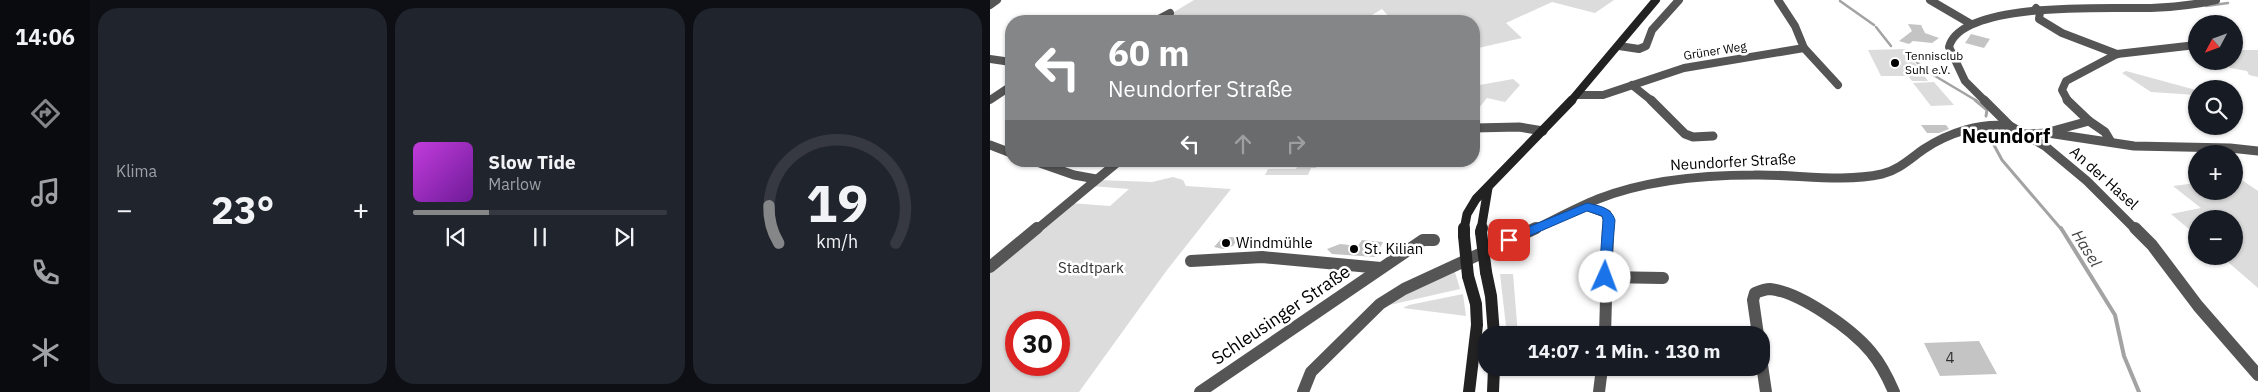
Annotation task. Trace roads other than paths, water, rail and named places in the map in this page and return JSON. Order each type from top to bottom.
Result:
[{"type":"main road","points":[[1470,386],[1477,345],[1477,325],[1476,304],[1468,276],[1464,236],[1465,219],[1470,206],[1577,95],[1656,0]]},
{"type":"main road","points":[[1488,188],[1480,232],[1491,296],[1493,326]]},
{"type":"main road","points":[[1493,392],[1494,376]]},
{"type":"street","points":[[990,5],[998,0]]},
{"type":"street","points":[[1619,46],[1645,48],[1652,30],[1679,0]]},
{"type":"street","points":[[1778,0],[1790,18],[1804,48],[1838,85]]},
{"type":"street","points":[[1930,0],[1971,24]]},
{"type":"street","name":"An der Hasel","points":[[2216,0],[2150,7],[2036,8],[2008,11],[1971,24],[1952,40],[1949,47],[1966,82],[2010,126],[2045,146],[2105,196],[2152,245],[2198,306],[2258,375]]},
{"type":"street","points":[[2036,8],[2040,12],[2039,19],[2062,34],[2117,54]]},
{"type":"street","points":[[1166,15],[1170,13]]},
{"type":"street","points":[[2111,142],[2105,132],[2089,121],[2065,98],[2063,84],[2117,54],[2188,47]]},
{"type":"street","name":"Grüner Weg","points":[[1577,95],[1599,96],[1684,68],[1804,48]]},
{"type":"street","points":[[990,59],[1005,61]]},
{"type":"street","points":[[1632,84],[1660,107],[1685,134],[1693,137],[1713,136]]},
{"type":"street","points":[[990,100],[1005,90]]},
{"type":"street","points":[[2048,133],[2049,130],[2089,121]]},
{"type":"street","name":"Neundorfer Straße","points":[[1303,392],[1311,372],[1380,304],[1404,288],[1447,267],[1618,192],[1676,180],[1777,174],[1838,176],[1883,174],[1896,170],[1933,144],[1990,124],[2010,126]]},
{"type":"street","points":[[1480,128],[1518,126],[1543,131]]},
{"type":"street","points":[[2026,134],[2048,133],[2134,146],[2230,148],[2258,151]]},
{"type":"street","points":[[991,146],[1005,152]]},
{"type":"street","points":[[1051,167],[1074,175],[1096,179]]},
{"type":"street","points":[[990,267],[1111,167]]},
{"type":"street","points":[[1587,206],[1607,214],[1609,220],[1605,277],[1605,326]]},
{"type":"street","name":"Schleusinger Straße","points":[[1200,392],[1423,240],[1434,240]]},
{"type":"street","points":[[1192,261],[1220,256],[1266,257],[1381,268]]},
{"type":"street","points":[[1605,277],[1662,278]]},
{"type":"street","points":[[1757,326],[1753,300],[1755,293],[1773,290],[1821,312],[1854,336],[1870,351],[1894,392]]},
{"type":"street","points":[[1599,392],[1601,376]]},
{"type":"street","points":[[1764,376],[1766,392]]},
{"type":"waterway","name":"Hasel","points":[[1840,1],[1874,25]]},
{"type":"waterway","points":[[2206,6],[2228,3]]},
{"type":"waterway","name":"Hasel","points":[[1876,27],[1891,46]]},
{"type":"waterway","name":"Hasel","points":[[1907,52],[1925,70],[1977,101]]},
{"type":"waterway","name":"Hasel","points":[[1975,100],[1987,110],[1986,116]]},
{"type":"waterway","name":"Hasel","points":[[1987,132],[2002,160],[2062,230]]},
{"type":"waterway","name":"Hasel","points":[[2061,228],[2115,315],[2124,356],[2139,392]]},
{"type":"place","name":"Tennisclub Suhl e.V.","points":[[1895,63]]},
{"type":"place","name":"Windmühle","points":[[1226,243]]},
{"type":"place","name":"St. Kilian","points":[[1354,249]]},
{"type":"district","name":"Neundorf","points":[[2006,136]]},
{"type":"park label","name":"Stadtpark","points":[[1091,268]]}]
